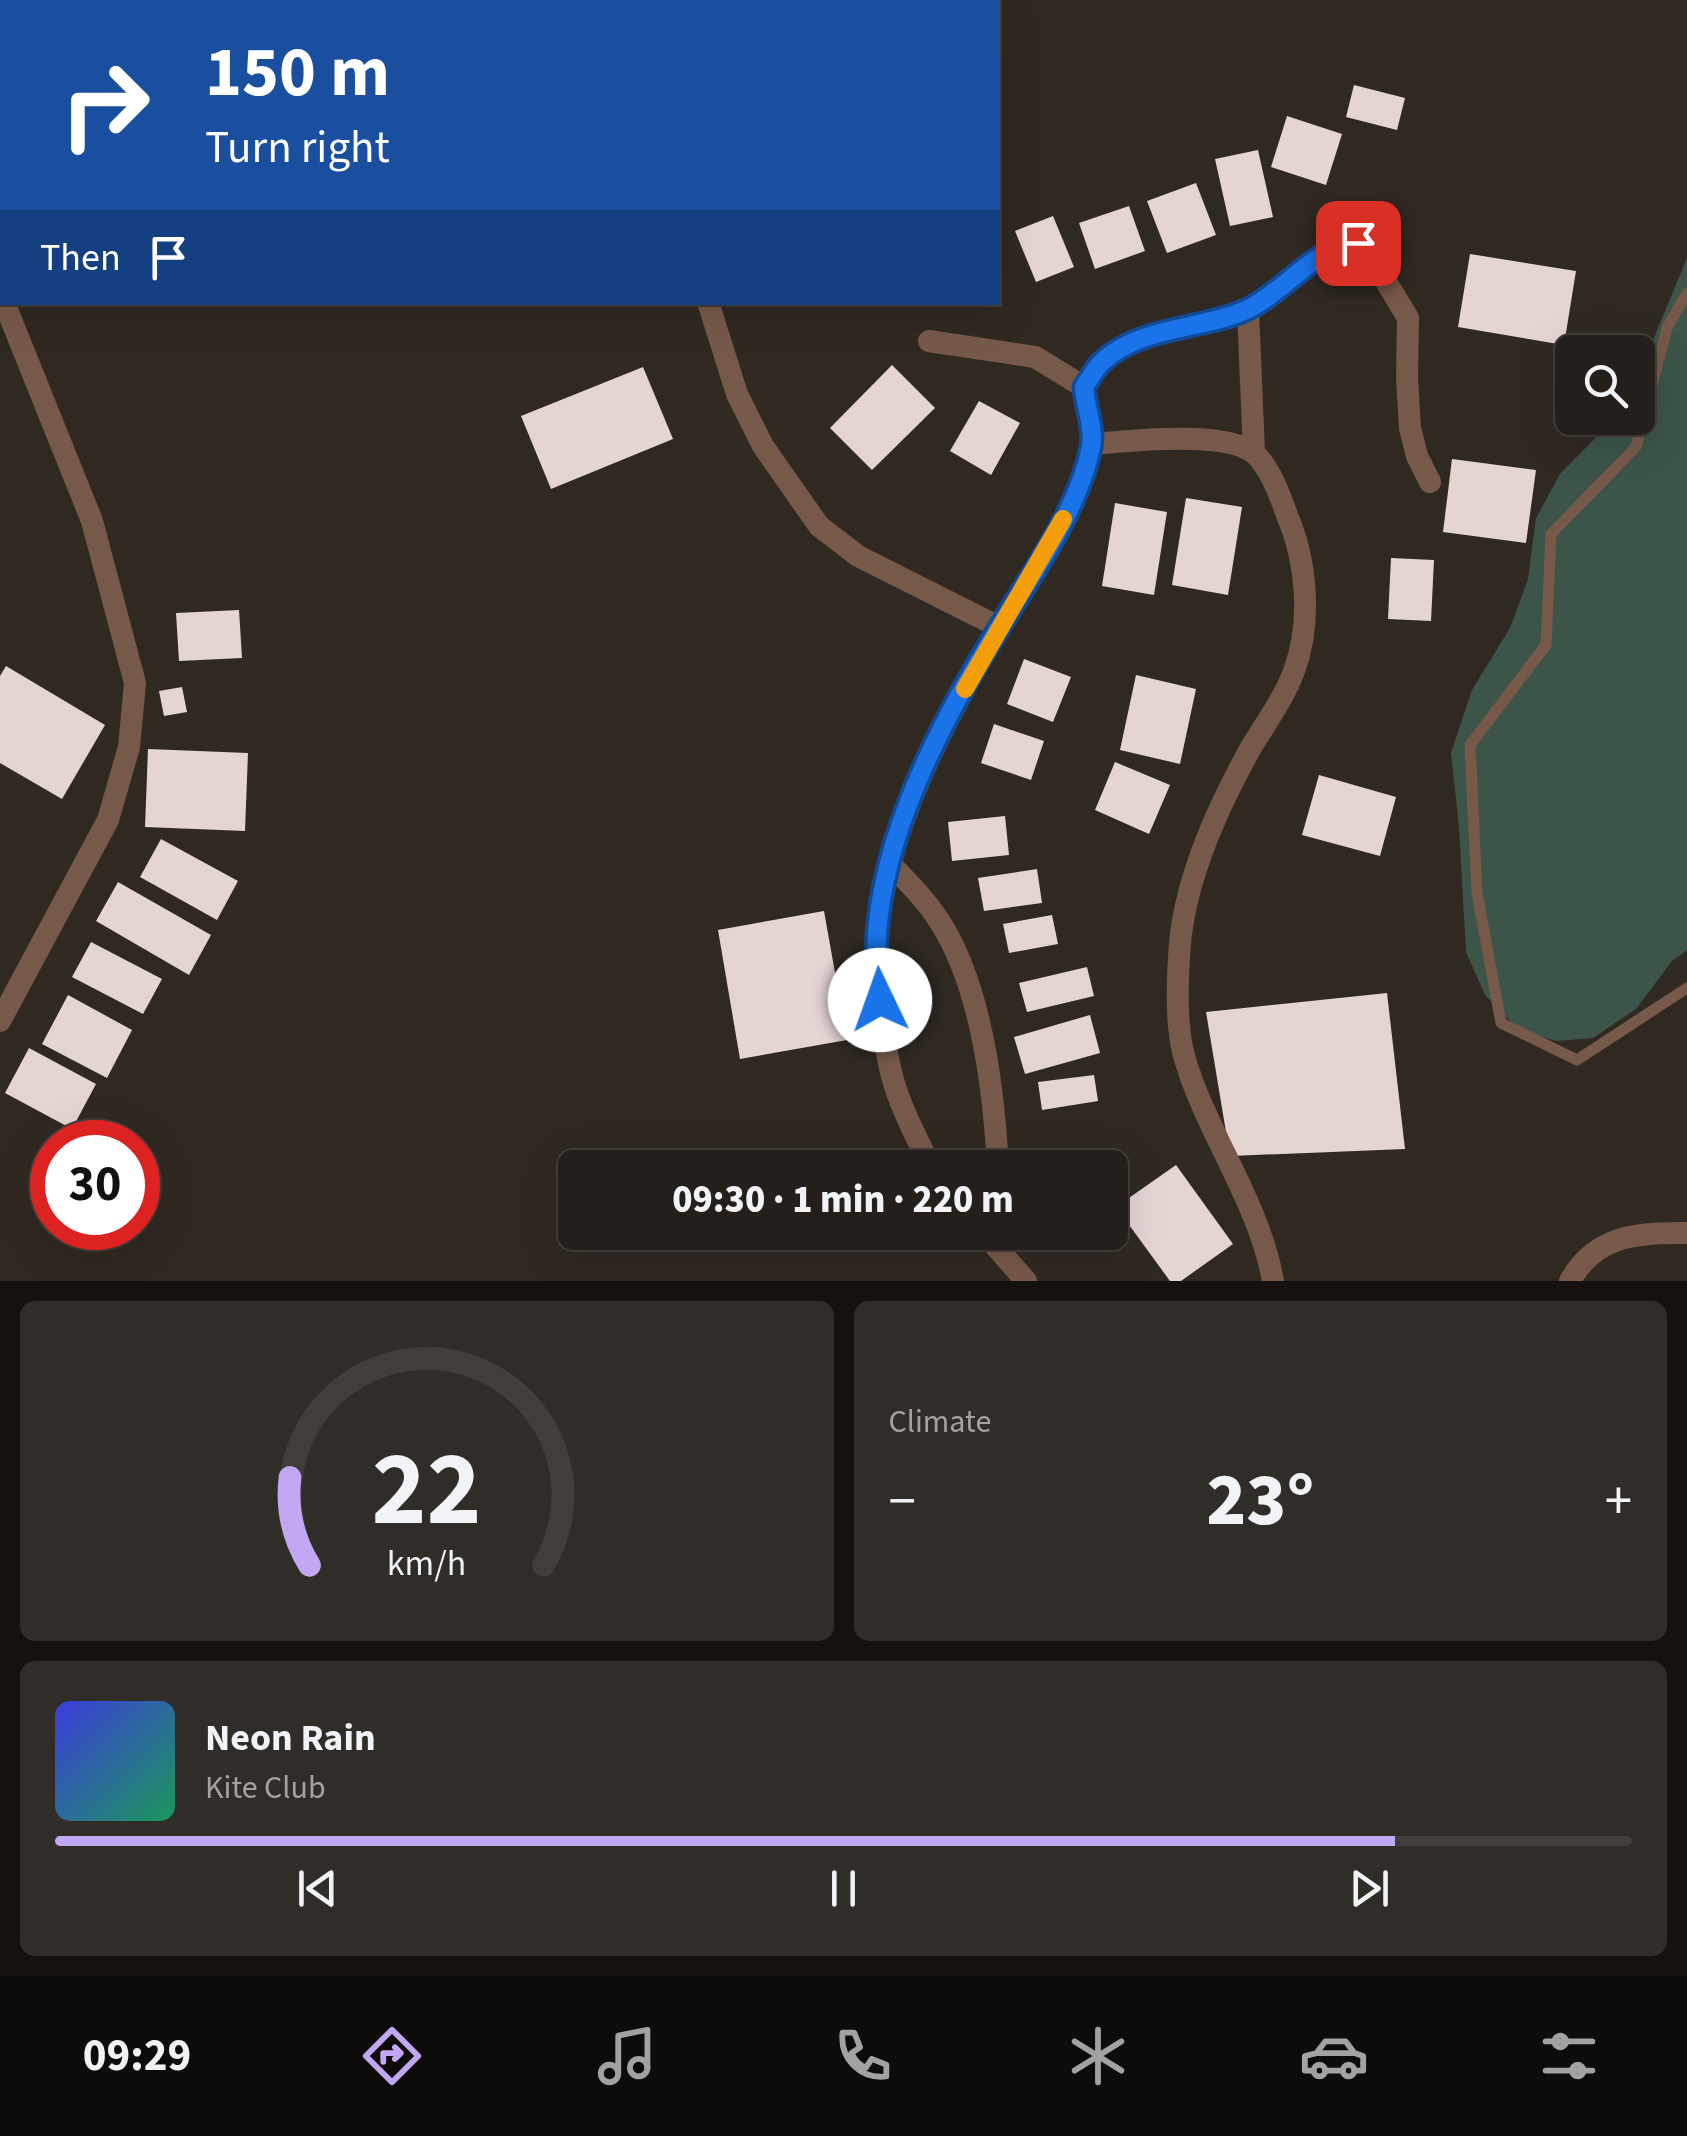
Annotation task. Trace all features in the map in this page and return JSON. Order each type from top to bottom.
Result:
[{"type":"street","points":[[923,1150],[893,1078],[875,974],[879,920],[890,864],[904,816],[940,736],[1058,529],[1092,444],[1084,387],[1101,362],[1124,347],[1158,334],[1248,310],[1300,271],[1346,243],[1358,243],[1366,248],[1408,318],[1406,378],[1410,428],[1417,456],[1430,482]]},
{"type":"street","points":[[0,1021],[108,820],[129,748],[135,683],[92,521],[7,333],[3,305]]},
{"type":"street","points":[[709,305],[737,394],[763,446],[819,526],[858,556],[1000,627]]},
{"type":"street","points":[[1248,310],[1254,453],[1289,519],[1304,586],[1303,629],[1294,672],[1211,828],[1184,909],[1178,998],[1183,1052],[1258,1228],[1273,1281]]},
{"type":"street","points":[[929,342],[1036,357],[1084,387]]},
{"type":"street","points":[[1092,444],[1204,440],[1228,442],[1254,453]]},
{"type":"street","points":[[890,864],[942,924],[976,1009],[989,1073],[996,1150]]},
{"type":"street","points":[[1570,1281],[1581,1262],[1603,1246],[1644,1234],[1687,1233]]},
{"type":"street","points":[[999,1250],[1026,1281]]},
{"type":"lane","points":[[1687,294],[1668,328],[1636,446],[1551,534],[1546,646],[1470,746],[1477,893],[1502,1023],[1577,1060],[1687,988]]},
{"type":"green space","points":[[1687,258],[1687,950],[1672,961],[1636,1009],[1593,1038],[1557,1041],[1520,1031],[1485,995],[1466,952],[1451,753],[1472,690],[1510,628],[1528,579],[1536,518],[1560,474],[1598,435],[1655,435],[1655,335]]},
{"type":"building","points":[[1354,85],[1405,98],[1397,130],[1346,117]]},
{"type":"building","points":[[1287,116],[1342,134],[1326,185],[1271,167]]},
{"type":"building","points":[[1258,150],[1273,217],[1230,226],[1215,159]]},
{"type":"building","points":[[1196,183],[1216,235],[1167,253],[1147,201]]},
{"type":"building","points":[[1129,206],[1145,251],[1095,269],[1079,223]]},
{"type":"building","points":[[1053,216],[1074,267],[1036,282],[1015,231]]},
{"type":"building","points":[[1470,254],[1576,271],[1566,335],[1555,335],[1555,343],[1458,327]]},
{"type":"building","points":[[892,365],[935,408],[872,470],[830,428]]},
{"type":"building","points":[[643,367],[673,439],[551,489],[521,416]]},
{"type":"building","points":[[979,401],[1020,423],[991,475],[950,451]]},
{"type":"building","points":[[1452,459],[1536,470],[1526,543],[1443,532]]},
{"type":"building","points":[[1186,498],[1242,507],[1228,595],[1172,585]]},
{"type":"building","points":[[1115,503],[1167,512],[1154,595],[1102,586]]},
{"type":"building","points":[[1391,558],[1434,560],[1431,621],[1388,619]]},
{"type":"building","points":[[239,610],[242,658],[179,661],[176,613]]},
{"type":"building","points":[[1024,659],[1071,677],[1053,722],[1007,704]]},
{"type":"building","points":[[6,666],[105,725],[62,799],[0,763],[0,676]]},
{"type":"building","points":[[1136,675],[1196,689],[1180,764],[1120,750]]},
{"type":"building","points":[[182,687],[187,712],[164,716],[159,691]]},
{"type":"building","points":[[994,724],[1044,741],[1031,780],[981,763]]},
{"type":"building","points":[[148,749],[248,753],[245,831],[145,827]]},
{"type":"building","points":[[1115,762],[1170,785],[1149,834],[1095,810]]},
{"type":"building","points":[[1319,775],[1396,797],[1380,856],[1302,835]]},
{"type":"building","points":[[1005,816],[1009,855],[952,861],[948,822]]},
{"type":"building","points":[[161,839],[238,881],[217,920],[140,877]]},
{"type":"building","points":[[1037,869],[1042,903],[984,911],[978,878]]},
{"type":"building","points":[[118,882],[211,935],[189,975],[96,921]]},
{"type":"building","points":[[824,911],[847,1040],[740,1059],[718,930]]},
{"type":"building","points":[[1052,915],[1058,944],[1009,953],[1003,924]]},
{"type":"building","points":[[91,942],[162,979],[143,1014],[72,977]]},
{"type":"building","points":[[1087,967],[1094,996],[1027,1012],[1019,983]]},
{"type":"building","points":[[1387,993],[1405,1149],[1230,1156],[1206,1012]]},
{"type":"building","points":[[68,995],[132,1030],[107,1078],[42,1044]]},
{"type":"building","points":[[1090,1015],[1100,1053],[1025,1074],[1014,1037]]},
{"type":"building","points":[[29,1048],[96,1084],[77,1120],[55,1120],[5,1093]]},
{"type":"building","points":[[1094,1075],[1098,1101],[1042,1110],[1038,1082]]},
{"type":"building","points":[[1176,1165],[1233,1244],[1181,1281],[1170,1281],[1128,1223],[1128,1199]]},
{"type":"slow traffic","points":[[965,689],[1063,519]]},
{"type":"route","points":[[880,1000],[875,974],[879,920],[904,816],[970,678],[1034,572],[1075,491],[1092,444],[1084,387],[1101,362],[1124,347],[1248,310],[1300,271],[1346,243],[1358,243]]}]
